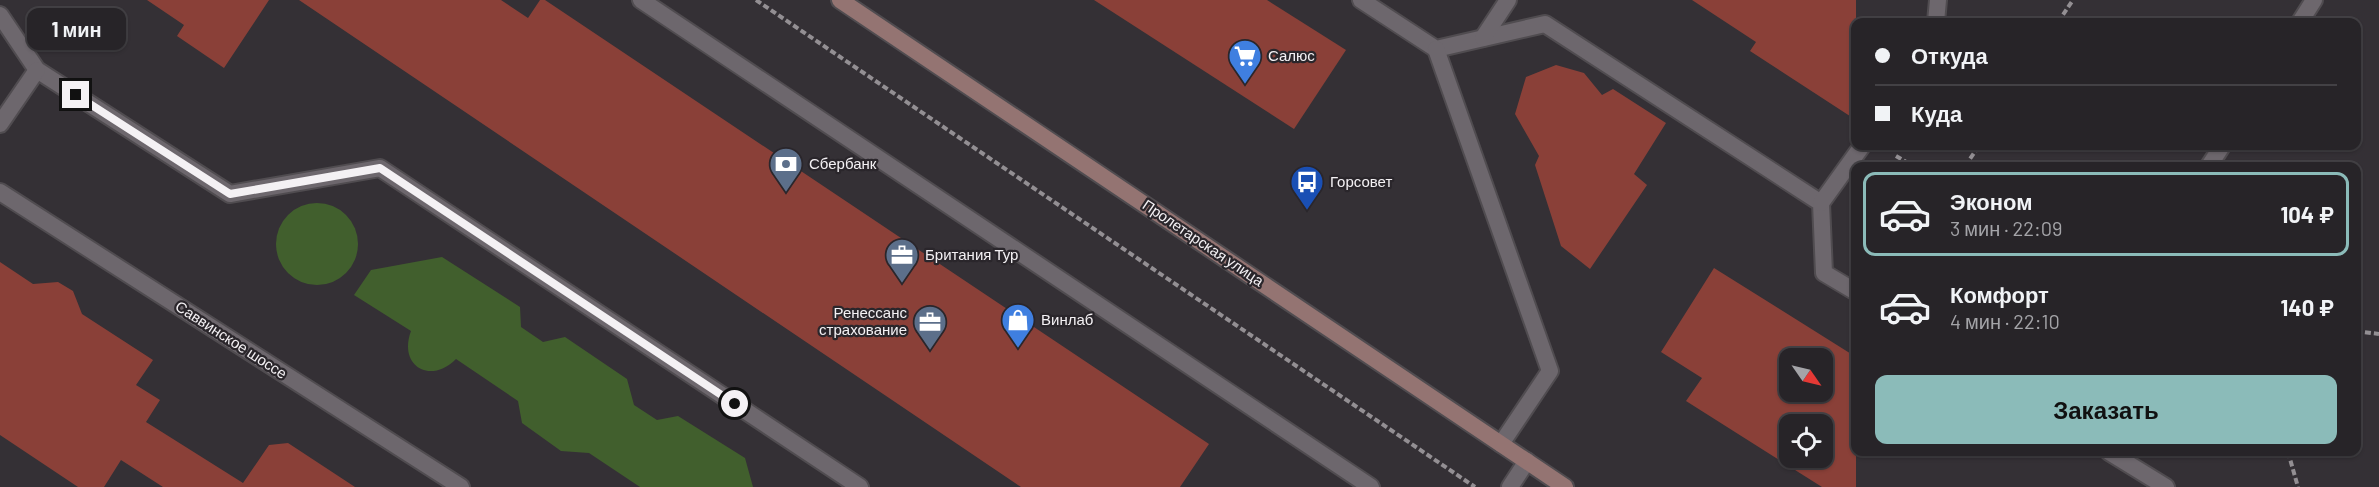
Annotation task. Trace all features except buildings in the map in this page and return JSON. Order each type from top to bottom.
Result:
[{"type":"main road","name":"Пролетарская улица","points":[[840,0],[1565,487]]},
{"type":"street","points":[[641,0],[1371,487]]},
{"type":"street","points":[[1361,0],[1436,49],[1550,371],[1501,444]]},
{"type":"street","points":[[1483,38],[1508,0]]},
{"type":"street","points":[[1936,18],[1938,0]]},
{"type":"street","points":[[2303,18],[2314,0]]},
{"type":"street","points":[[0,15],[37,70],[230,194],[380,168],[860,487]]},
{"type":"street","points":[[1436,49],[1545,24],[1821,203]]},
{"type":"street","points":[[0,124],[37,70]]},
{"type":"street","points":[[1851,289],[1824,273],[1821,203],[1859,150]]},
{"type":"street","name":"Саввинское шоссе","points":[[0,192],[461,487]]},
{"type":"street","points":[[2116,456],[2166,487]]},
{"type":"street","points":[[1510,487],[1527,461]]},
{"type":"path","points":[[756,0],[1475,487]]},
{"type":"path","points":[[2061,18],[2073,0]]},
{"type":"path","points":[[2361,332],[2379,334]]},
{"type":"path","points":[[2289,456],[2298,487]]},
{"type":"green space","points":[[317,203],[333,206],[346,215],[355,228],[358,244],[355,260],[346,273],[333,282],[317,285],[301,282],[288,273],[279,260],[276,244],[279,228],[288,215],[301,206]]},
{"type":"green space","points":[[442,257],[520,307],[521,327],[543,342],[565,337],[627,379],[634,405],[657,420],[678,416],[745,458],[753,487],[640,487],[589,453],[561,451],[522,423],[518,401],[456,359],[436,371],[419,368],[409,354],[408,343],[411,331],[354,295],[371,270]]},
{"type":"place","name":"Салюс","points":[[1245,85]]},
{"type":"place","name":"Сбербанк","points":[[786,193]]},
{"type":"place","name":"Горсовет","points":[[1307,211]]},
{"type":"place","name":"Британия Тур","points":[[902,284]]},
{"type":"place","name":"Винлаб","points":[[1018,349]]},
{"type":"place","name":"Ренессанс страхование","points":[[930,351]]},
{"type":"route","points":[[76,95],[230,194],[380,168],[735,404]]}]
